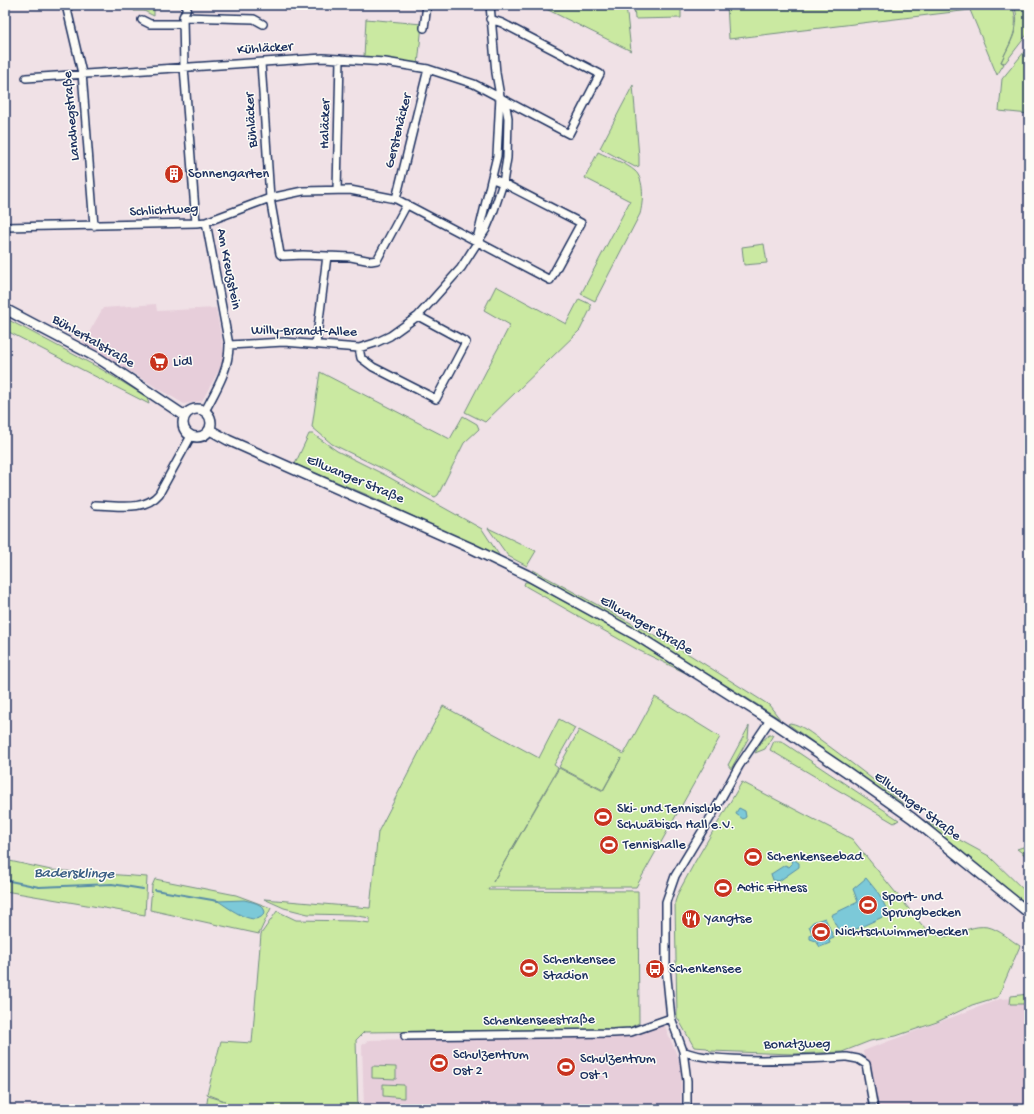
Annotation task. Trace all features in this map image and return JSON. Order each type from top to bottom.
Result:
[{"type":"main road","name":"Bühlertalstraße","points":[[5,309],[98,358],[185,416]]},
{"type":"main road","points":[[201,409],[205,411],[210,417],[210,430],[200,437],[191,436],[184,430],[183,420],[185,416],[192,410],[201,409]]},
{"type":"main road","name":"Ellwanger Straße","points":[[210,430],[228,440],[415,522],[527,575],[636,635],[770,720],[912,818],[1029,913]]},
{"type":"street","name":"Landhegstraße","points":[[66,5],[82,73],[94,226]]},
{"type":"street","points":[[183,20],[188,5]]},
{"type":"street","points":[[424,28],[427,5]]},
{"type":"street","name":"Willy-Brandt-Allee","points":[[477,241],[493,180],[497,156],[500,96],[490,19],[490,5]]},
{"type":"street","points":[[142,20],[150,24],[183,20],[254,19],[262,24]]},
{"type":"street","name":"Kühläcker","points":[[26,78],[82,73],[261,64],[323,58],[385,62],[428,69],[457,77],[500,96],[569,134],[600,74],[502,23],[490,19]]},
{"type":"street","name":"Am Kreuzstein","points":[[183,20],[184,67],[196,223]]},
{"type":"street","name":"Haläcker","points":[[336,190],[340,59]]},
{"type":"street","name":"Bühläcker","points":[[261,64],[270,198],[280,254],[283,256],[327,256]]},
{"type":"street","name":"Gerstenäcker","points":[[396,199],[428,69]]},
{"type":"street","name":"Willy-Brandt-Allee","points":[[229,345],[284,342],[359,348],[390,336],[418,316],[457,273],[486,229],[494,210],[503,183],[507,158],[508,118],[506,107],[500,96]]},
{"type":"street","points":[[493,180],[503,183]]},
{"type":"street","name":"Schlichtweg","points":[[5,227],[94,226],[206,222],[270,198],[303,191],[350,190],[396,199],[550,280],[580,223],[503,183]]},
{"type":"street","points":[[316,344],[327,256],[351,257],[371,261],[377,260],[407,204]]},
{"type":"street","name":"Am Kreuzstein","points":[[205,411],[226,370],[229,345],[206,222]]},
{"type":"street","points":[[359,348],[361,358],[373,367],[436,399],[466,342],[418,316]]},
{"type":"street","points":[[95,505],[142,506],[154,500],[159,494],[191,436]]},
{"type":"street","points":[[687,1109],[687,1081],[683,1051],[671,1018],[666,968],[665,920],[668,892],[675,876],[712,815],[739,766],[770,720]]},
{"type":"street","name":"Schenkenseestraße","points":[[405,1036],[631,1032],[671,1018]]},
{"type":"street","name":"Bonatzweg","points":[[683,1051],[692,1056],[744,1059],[847,1057],[858,1059],[866,1064],[874,1109]]},
{"type":"shaded area","points":[[156,304],[157,311],[216,308],[225,359],[202,401],[184,404],[83,343],[103,308]]},
{"type":"shaded area","points":[[1029,997],[1029,1109],[874,1109],[863,1051],[1000,999]]},
{"type":"shaded area","points":[[664,1024],[681,1065],[681,1109],[364,1109],[362,1045],[369,1040],[615,1034],[633,1032]]},
{"type":"green space","points":[[134,5],[154,5],[154,16],[144,11],[134,11]]},
{"type":"green space","points":[[538,5],[626,5],[631,51]]},
{"type":"green space","points":[[634,5],[681,5],[681,18],[635,19]]},
{"type":"green space","points":[[727,5],[1012,5],[1015,28],[1011,41],[1001,62],[1004,64],[997,75],[970,10],[729,39]]},
{"type":"green space","points":[[1014,5],[1028,5],[1029,32],[1005,63],[1001,62],[1016,27],[1017,20]]},
{"type":"green space","points":[[366,19],[422,24],[418,65],[390,59],[364,57]]},
{"type":"green space","points":[[1029,46],[1029,114],[999,111],[1002,79]]},
{"type":"green space","points":[[633,85],[639,157],[639,166],[635,167],[600,148]]},
{"type":"green space","points":[[598,152],[623,163],[635,171],[642,186],[642,204],[640,214],[595,301],[581,294],[630,201],[585,178]]},
{"type":"green space","points":[[764,244],[767,263],[744,265],[742,247]]},
{"type":"green space","points":[[496,286],[566,324],[579,299],[590,304],[591,308],[580,330],[485,422],[465,412],[510,325],[484,310]]},
{"type":"green space","points":[[5,318],[101,369],[147,397],[149,404],[5,330]]},
{"type":"green space","points":[[320,372],[450,439],[463,416],[477,424],[479,429],[464,443],[438,495],[435,497],[428,494],[387,471],[332,444],[312,427]]},
{"type":"green space","points":[[309,434],[313,434],[337,451],[385,475],[482,529],[501,558],[370,496],[295,464]]},
{"type":"green space","points":[[488,528],[536,551],[527,566],[508,556]]},
{"type":"green space","points":[[533,570],[690,655],[769,705],[780,719],[660,646],[538,577],[532,572]]},
{"type":"green space","points":[[525,582],[528,582],[653,650],[690,675],[640,651],[527,587],[524,585]]},
{"type":"green space","points":[[655,697],[720,737],[636,887],[490,887],[488,890],[638,891],[639,1023],[627,1029],[364,1032],[356,1040],[358,1109],[206,1109],[208,1096],[225,1101],[207,1094],[221,1041],[252,1043],[261,934],[277,911],[296,920],[355,921],[370,923],[370,918],[352,915],[308,914],[284,908],[264,899],[370,908],[378,832],[443,706],[539,758],[559,719],[575,728],[554,765],[558,768],[493,882],[559,768],[603,791],[621,758],[603,790],[559,767],[579,730],[624,754]]},
{"type":"green space","points":[[790,723],[811,733],[911,810],[907,810],[788,724]]},
{"type":"green space","points":[[749,726],[748,739],[731,769],[728,765]]},
{"type":"green space","points":[[769,735],[773,735],[765,749],[755,753],[762,741]]},
{"type":"green space","points":[[774,741],[781,741],[899,820],[894,823],[770,750]]},
{"type":"green space","points":[[742,782],[852,839],[922,925],[932,933],[941,936],[948,936],[955,935],[969,929],[988,927],[1000,932],[1020,946],[998,997],[972,1005],[937,1022],[896,1036],[870,1041],[842,1052],[792,1054],[710,1051],[707,1048],[694,1047],[677,1017],[675,902],[678,893],[696,860]]},
{"type":"green space","points":[[923,820],[989,856],[1029,895],[1029,906]]},
{"type":"green space","points":[[1029,845],[1029,853],[1025,855],[1017,849]]},
{"type":"green space","points":[[5,860],[51,870],[147,877],[145,915],[5,891]]},
{"type":"green space","points":[[155,879],[236,895],[271,908],[259,934],[150,910],[152,886]]},
{"type":"green space","points":[[1029,994],[1029,1004],[1010,1004],[1011,996]]},
{"type":"green space","points":[[372,1066],[396,1067],[396,1079],[372,1078]]},
{"type":"green space","points":[[383,1084],[404,1085],[404,1098],[383,1096]]},
{"type":"water","points":[[739,808],[745,811],[746,817],[743,819],[736,814]]},
{"type":"water","points":[[793,859],[799,863],[799,867],[779,881],[773,880],[771,874],[785,865],[789,867],[792,864],[791,860]]},
{"type":"water","name":"Sport- und Sprungbecken","points":[[866,878],[879,894],[889,914],[841,936],[831,915],[858,902],[853,889]]},
{"type":"water","points":[[244,900],[260,905],[265,912],[261,917],[256,919],[250,918],[243,916],[218,901]]},
{"type":"water","name":"Nichtschwimmerbecken","points":[[825,918],[834,938],[829,940],[830,943],[820,947],[816,941],[810,939],[812,933],[809,926],[813,922]]},
{"type":"waterway","name":"Badersklinge","points":[[5,880],[39,887],[112,884],[143,889]]},
{"type":"waterway","name":"Badersklinge","points":[[155,890],[218,901]]},
{"type":"place","name":"Sonnengarten","points":[[174,174]]},
{"type":"place","name":"Lidl","points":[[159,362]]},
{"type":"place","name":"Ski- und Tennisclub Schwäbisch Hall e.V.","points":[[603,817]]},
{"type":"place","name":"Tennishalle","points":[[609,845]]},
{"type":"place","name":"Schenkenseebad","points":[[753,857]]},
{"type":"place","name":"Actic Fitness","points":[[723,888]]},
{"type":"place","name":"Sport- und Sprungbecken","points":[[868,905]]},
{"type":"place","name":"Yangtse","points":[[691,919]]},
{"type":"place","name":"Nichtschwimmerbecken","points":[[821,932]]},
{"type":"place","name":"Schenkensee Stadion","points":[[529,968]]},
{"type":"place","name":"Schenkensee","points":[[655,969]]},
{"type":"place","name":"Schulzentrum Ost 2","points":[[439,1063]]},
{"type":"place","name":"Schulzentrum Ost 1","points":[[566,1067]]}]
